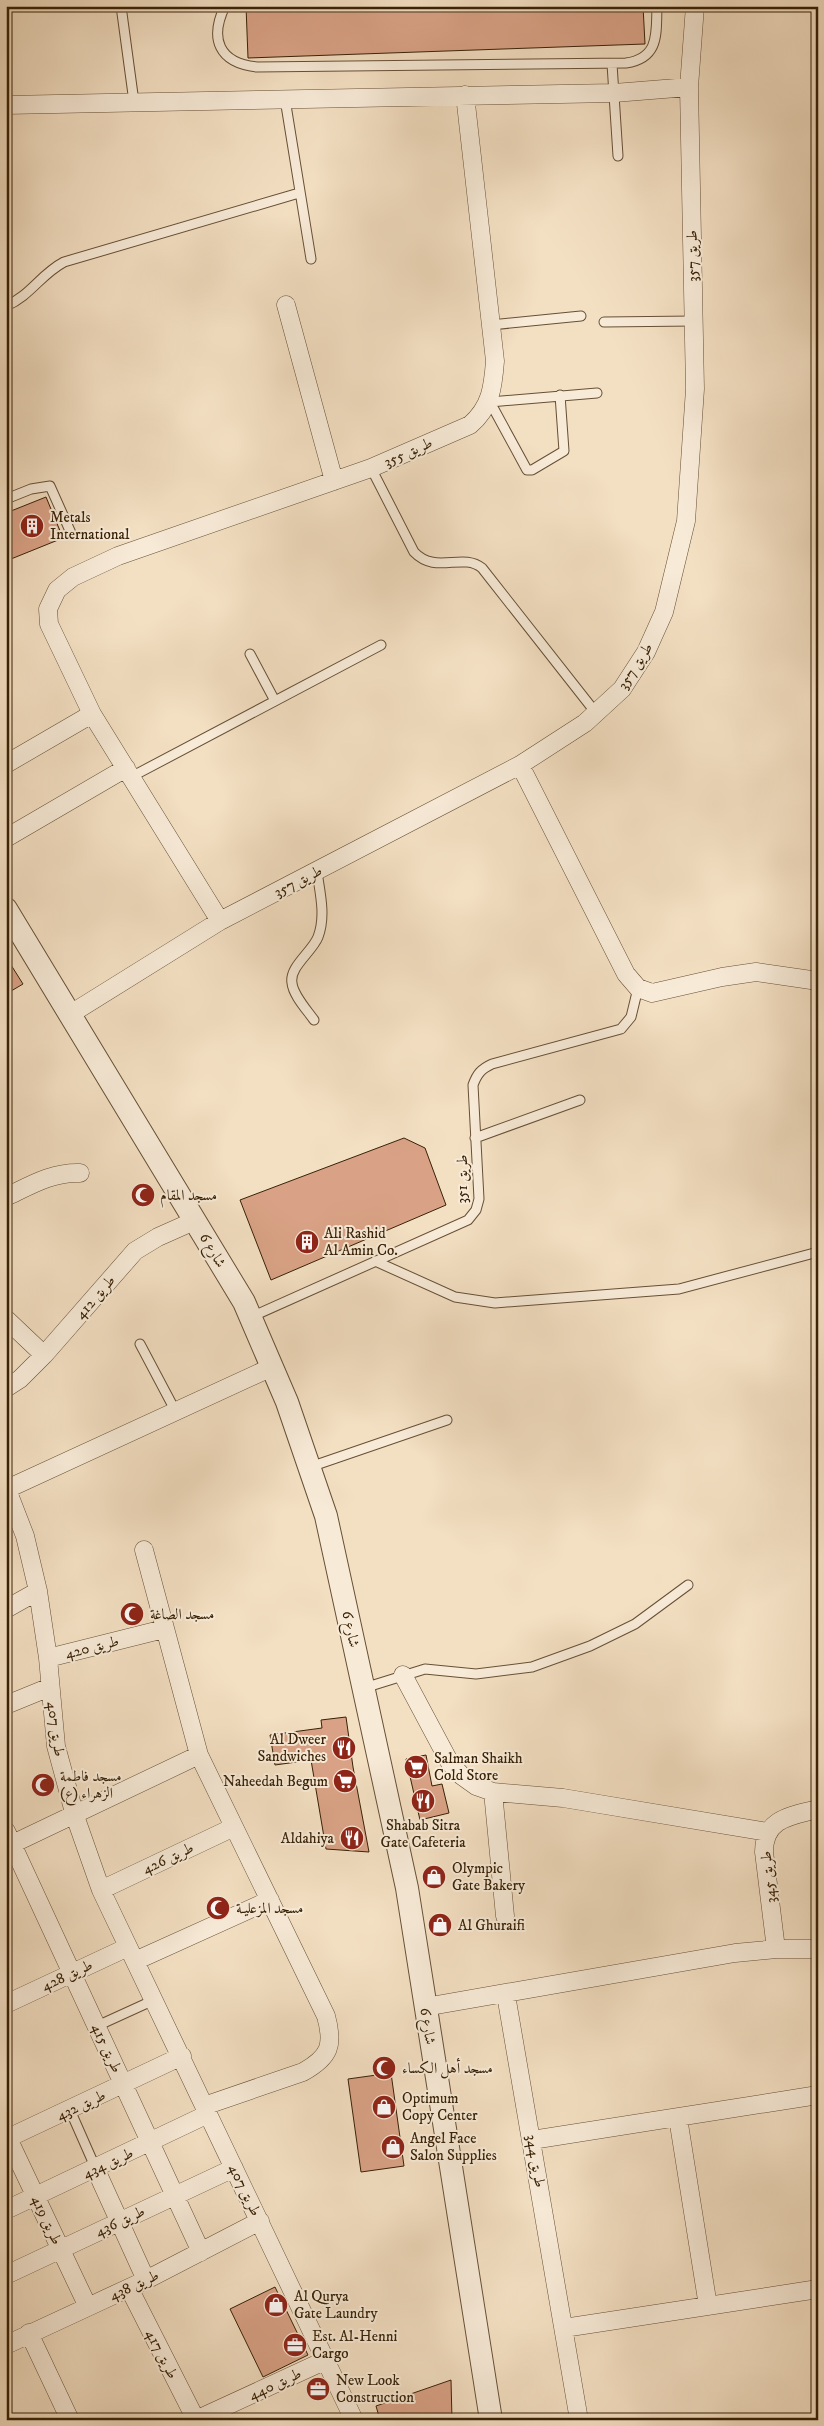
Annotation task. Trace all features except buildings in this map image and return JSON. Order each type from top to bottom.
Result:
[{"type":"street","name":"طريق 357","points":[[69,1015],[220,921],[520,765],[585,723],[622,689],[646,652],[664,612],[686,521],[695,389],[689,87],[695,6]]},
{"type":"street","points":[[6,105],[614,93],[689,87]]},
{"type":"street","points":[[465,95],[495,361],[490,402]]},
{"type":"street","points":[[286,305],[334,482]]},
{"type":"street","name":"طريق 355","points":[[92,714],[48,618],[48,609],[57,590],[72,577],[118,556],[371,468],[470,425],[479,418],[490,402]]},
{"type":"street","points":[[6,764],[92,714],[220,921]]},
{"type":"street","points":[[520,765],[626,974],[638,988],[652,993],[722,977],[756,972],[818,981]]},
{"type":"street","points":[[6,838],[128,773]]},
{"type":"street","name":"شارع 6","points":[[6,909],[244,1302],[272,1367],[326,1516],[407,1888],[491,2420]]},
{"type":"street","points":[[6,1197],[45,1177],[60,1173],[80,1173]]},
{"type":"street","name":"طريق 412","points":[[6,1388],[20,1379],[44,1356],[136,1251],[158,1237],[194,1220]]},
{"type":"street","points":[[6,1319],[44,1356]]},
{"type":"street","name":"طريق 407","points":[[272,1367],[7,1488],[25,1536],[38,1591],[48,1658],[56,1746],[75,1816],[101,1890],[182,2056],[354,2420]]},
{"type":"street","name":"طريق 434","points":[[6,2210],[96,2170],[151,2142],[206,2110],[303,2072],[317,2064],[327,2052],[331,2034],[326,2016],[200,1755],[164,1629],[144,1550]]},
{"type":"street","points":[[6,1609],[38,1591]]},
{"type":"street","name":"طريق 420","points":[[48,1658],[164,1629]]},
{"type":"street","points":[[403,1675],[450,1763],[462,1776],[476,1786],[493,1792],[563,1798],[768,1832]]},
{"type":"street","points":[[6,1705],[50,1687]]},
{"type":"street","points":[[8,1841],[75,1816],[200,1755]]},
{"type":"street","points":[[493,1792],[505,1916]]},
{"type":"street","name":"طريق 345","points":[[776,1949],[764,1852],[768,1832],[780,1820],[818,1808]]},
{"type":"street","name":"طريق 426","points":[[101,1890],[234,1827]]},
{"type":"street","name":"طريق 415","points":[[8,1841],[97,2026],[201,2252]]},
{"type":"street","points":[[132,1954],[270,1900]]},
{"type":"street","points":[[425,2007],[506,1995],[735,1953],[776,1949],[818,1949]]},
{"type":"street","name":"طريق 428","points":[[6,2004],[72,1973],[132,1954]]},
{"type":"street","name":"طريق 344","points":[[506,1995],[579,2420]]},
{"type":"street","name":"طريق 432","points":[[7,2137],[70,2110],[182,2056]]},
{"type":"street","points":[[532,2140],[818,2095]]},
{"type":"street","points":[[678,2118],[708,2306]]},
{"type":"street","name":"طريق 419","points":[[7,2137],[88,2306]]},
{"type":"street","name":"طريق 436","points":[[6,2275],[234,2168]]},
{"type":"street","points":[[96,2170],[146,2280]]},
{"type":"street","name":"طريق 438","points":[[6,2345],[146,2280],[260,2221]]},
{"type":"street","name":"طريق 417","points":[[129,2288],[196,2420]]},
{"type":"street","points":[[564,2328],[818,2289]]},
{"type":"street","points":[[29,2333],[70,2420]]},
{"type":"street","name":"طريق 440","points":[[196,2420],[326,2360]]},
{"type":"lane","points":[[121,6],[134,102]]},
{"type":"lane","points":[[225,6],[216,28],[219,45],[230,59],[247,66],[612,64],[640,60],[651,49],[656,35],[656,6]]},
{"type":"lane","points":[[612,64],[618,156]]},
{"type":"lane","points":[[285,98],[311,259]]},
{"type":"lane","points":[[6,306],[26,296],[48,272],[64,262],[299,193]]},
{"type":"lane","points":[[491,325],[581,316]]},
{"type":"lane","points":[[604,322],[693,321]]},
{"type":"lane","points":[[560,395],[566,448],[563,453],[530,470],[525,468],[490,402],[560,395],[597,393]]},
{"type":"lane","points":[[371,468],[414,552],[425,561],[431,563],[469,563],[482,568],[596,713]]},
{"type":"lane","points":[[6,499],[30,489],[50,486],[71,533]]},
{"type":"lane","points":[[128,773],[275,701],[381,645]]},
{"type":"lane","points":[[250,654],[275,701]]},
{"type":"lane","points":[[314,1020],[293,988],[292,979],[295,970],[313,946],[321,924],[322,911],[317,872]]},
{"type":"lane","name":"طريق 351","points":[[251,1317],[468,1220],[473,1215],[479,1199],[473,1085],[476,1076],[483,1068],[492,1064],[621,1029],[630,1017],[638,988]]},
{"type":"lane","points":[[476,1138],[580,1100]]},
{"type":"lane","points":[[375,1261],[455,1297],[495,1303],[679,1289],[818,1252]]},
{"type":"lane","points":[[140,1344],[176,1412]]},
{"type":"lane","points":[[309,1467],[447,1420]]},
{"type":"lane","points":[[364,1688],[425,1670],[476,1674],[532,1667],[590,1646],[635,1624],[688,1585]]},
{"type":"lane","points":[[97,2026],[154,2000]]},
{"type":"lane","points":[[70,2110],[96,2170]]},
{"type":"place","name":"Metals International","points":[[32,526]]},
{"type":"place","name":"مسجد المقام","points":[[143,1195]]},
{"type":"place","name":"Ali Rashid Al Amin Co.","points":[[307,1242]]},
{"type":"place","name":"مسجد الصاغة","points":[[132,1614]]},
{"type":"place","name":"Al Dweer Sandwiches","points":[[344,1748]]},
{"type":"place","name":"Salman Shaikh Cold Store","points":[[416,1767]]},
{"type":"place","name":"Naheedah Begum","points":[[345,1781]]},
{"type":"place","name":"مسجد فاطمة الزهراء (ع)","points":[[43,1785]]},
{"type":"place","name":"Shabab Sitra Gate Cafeteria","points":[[423,1801]]},
{"type":"place","name":"Aldahiya","points":[[352,1838]]},
{"type":"place","name":"Olympic Gate Bakery","points":[[434,1877]]},
{"type":"place","name":"مسجد المزعليـة","points":[[218,1908]]},
{"type":"place","name":"Al Ghuraifi","points":[[440,1925]]},
{"type":"place","name":"مسجد أهل الكساء","points":[[384,2068]]},
{"type":"place","name":"Optimum Copy Center","points":[[384,2107]]},
{"type":"place","name":"Angel Face Salon Supplies","points":[[393,2147]]},
{"type":"place","name":"Al Qurya Gate Laundry","points":[[276,2305]]},
{"type":"place","name":"Est. Al-Henni Cargo","points":[[295,2345]]},
{"type":"place","name":"New Look Construction","points":[[318,2389]]}]
